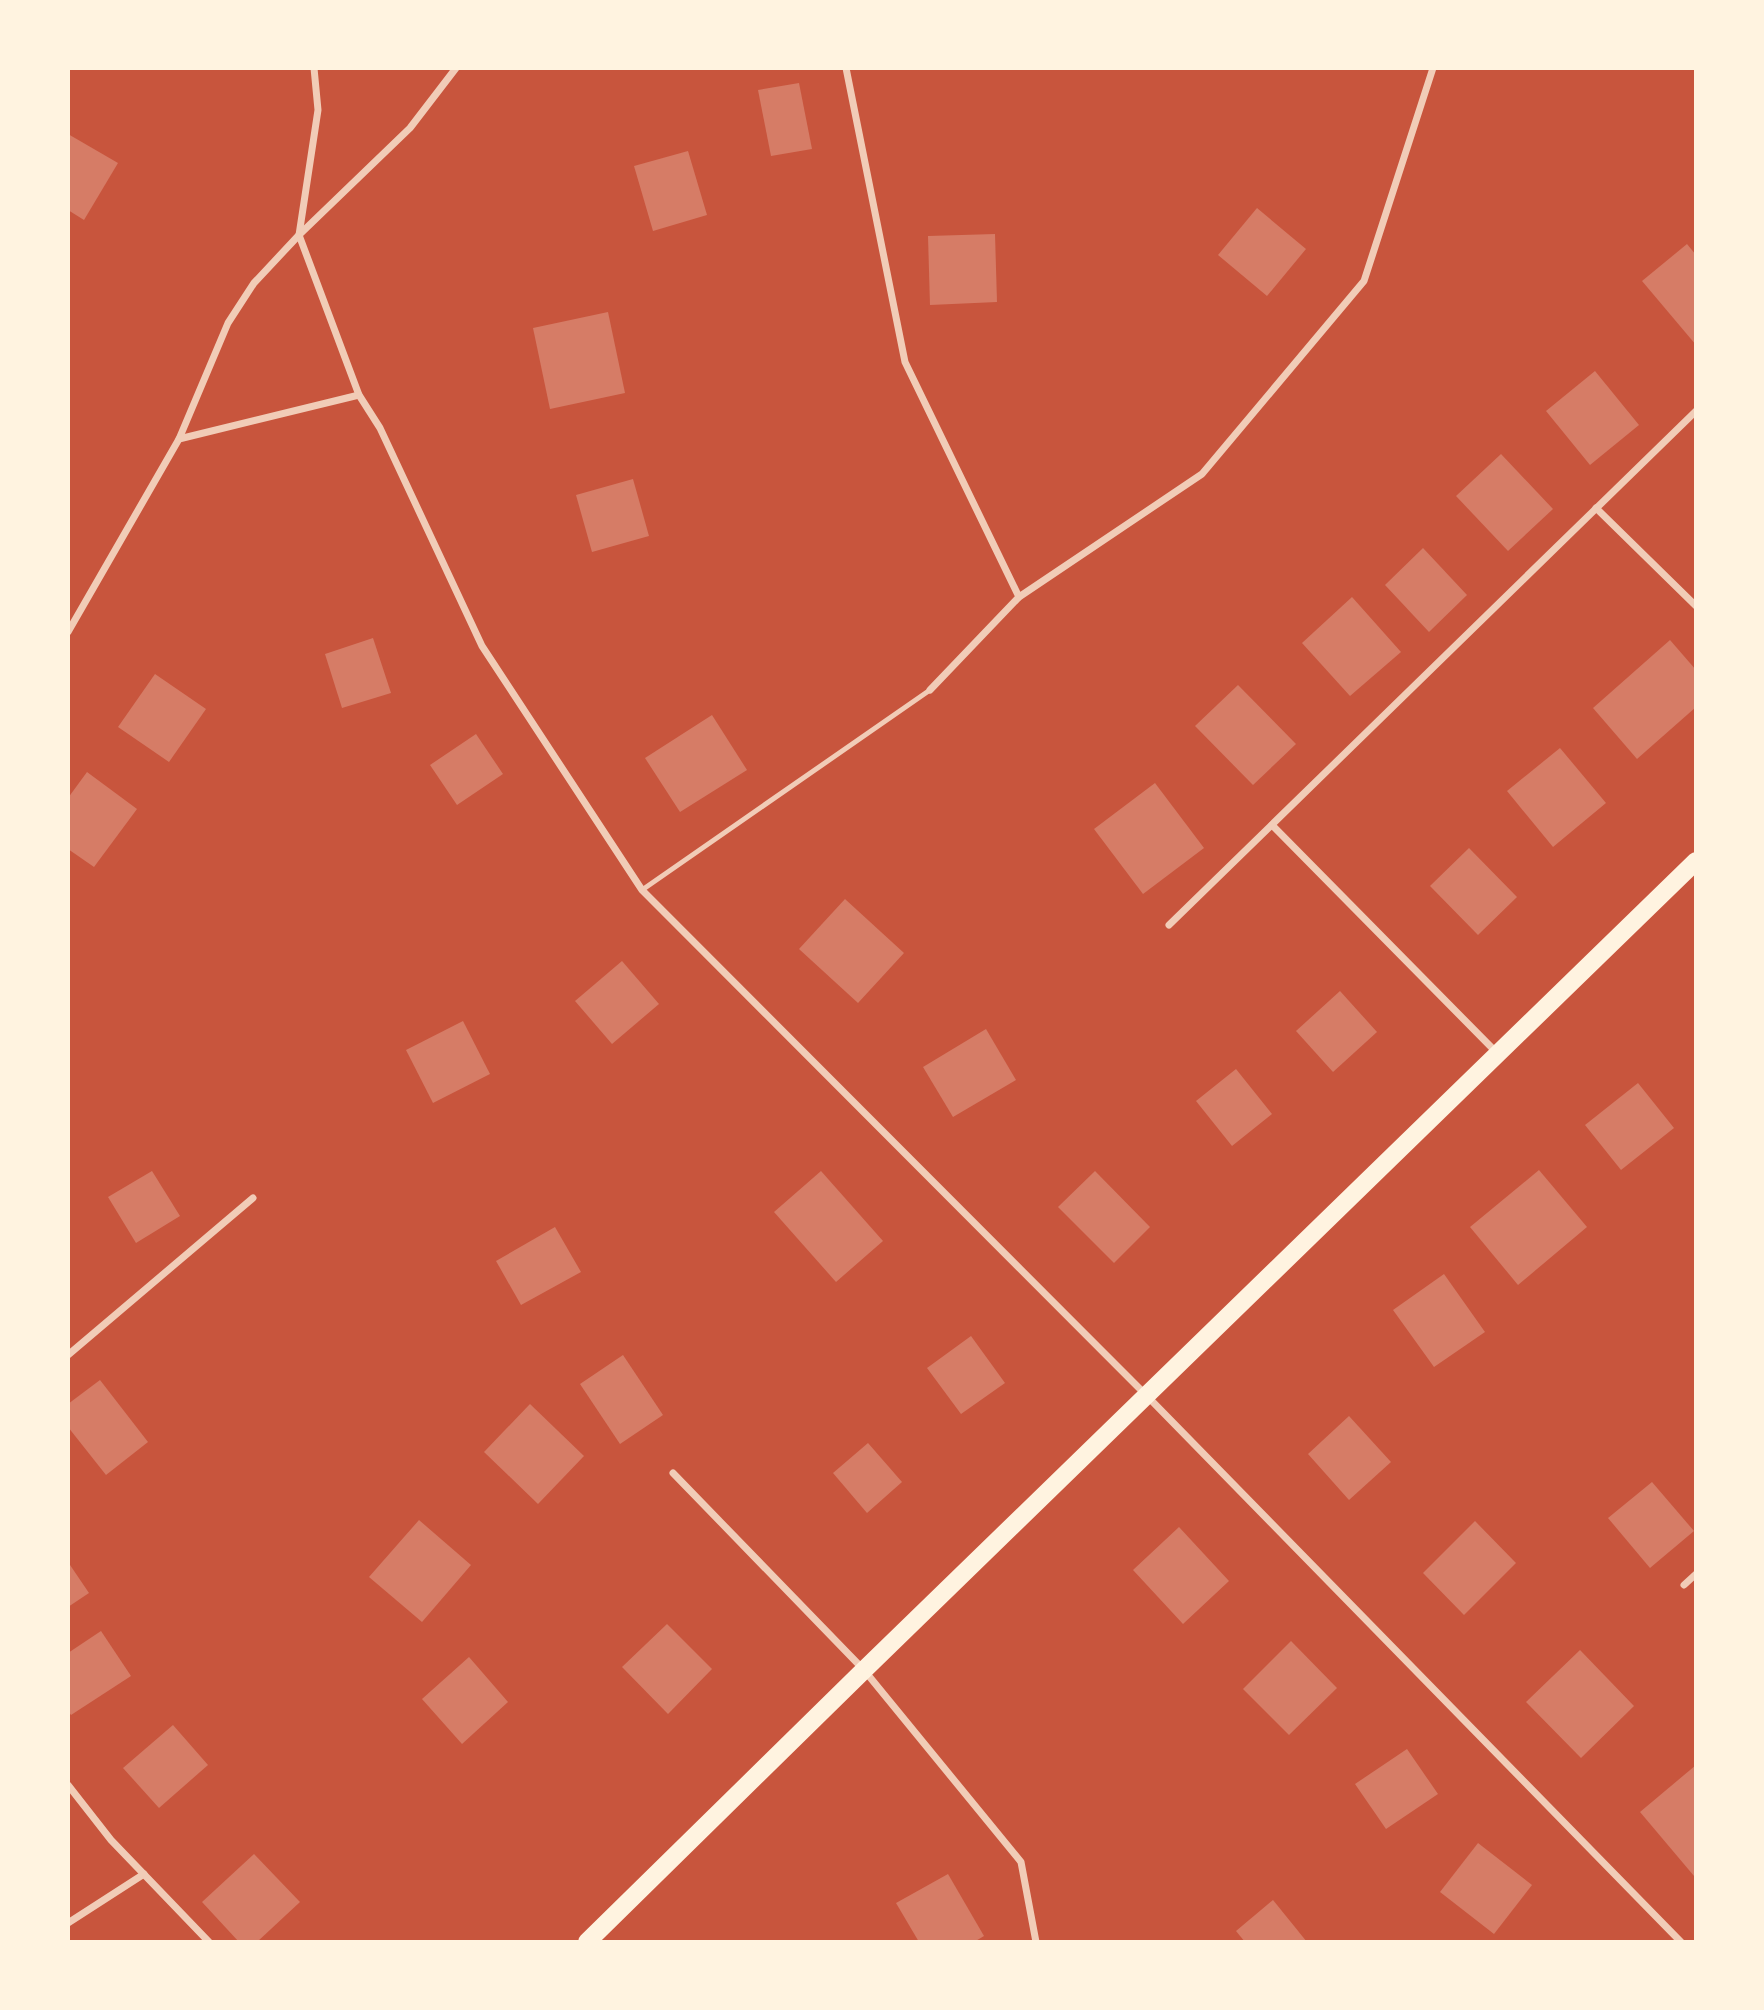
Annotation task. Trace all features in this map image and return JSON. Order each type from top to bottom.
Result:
[{"type":"main road","points":[[587,1942],[1696,861]]},
{"type":"street","points":[[314,68],[318,110],[299,235],[359,395],[380,428],[482,646],[642,890],[1147,1396],[1681,1942]]},
{"type":"street","points":[[68,632],[180,439],[228,323],[254,284],[299,235],[410,128],[456,68]]},
{"type":"street","points":[[846,68],[905,362],[1019,597]]},
{"type":"street","points":[[930,690],[1019,597],[1202,474],[1364,281],[1433,68]]},
{"type":"street","points":[[180,439],[359,395]]},
{"type":"street","points":[[1169,925],[1696,411]]},
{"type":"street","points":[[1597,508],[1696,606]]},
{"type":"street","points":[[1272,825],[1498,1054]]},
{"type":"street","points":[[68,1355],[253,1198]]},
{"type":"street","points":[[673,1473],[864,1670],[1021,1862],[1036,1942]]},
{"type":"street","points":[[1684,1585],[1696,1574]]},
{"type":"street","points":[[68,1785],[111,1840],[209,1942]]},
{"type":"street","points":[[68,1923],[144,1874]]},
{"type":"lane","points":[[642,890],[930,690]]},
{"type":"building","points":[[799,83],[812,149],[771,156],[758,90]]},
{"type":"building","points":[[68,134],[118,163],[84,220],[68,210]]},
{"type":"building","points":[[688,151],[707,215],[653,231],[634,166]]},
{"type":"building","points":[[1257,208],[1306,249],[1267,296],[1218,255]]},
{"type":"building","points":[[995,234],[997,302],[930,305],[928,236]]},
{"type":"building","points":[[1687,244],[1696,255],[1696,345],[1642,281]]},
{"type":"building","points":[[608,312],[625,393],[550,409],[533,328]]},
{"type":"building","points":[[1595,371],[1639,425],[1590,465],[1546,411]]},
{"type":"building","points":[[1501,454],[1553,509],[1508,551],[1456,496]]},
{"type":"building","points":[[633,479],[649,536],[592,552],[576,495]]},
{"type":"building","points":[[1423,548],[1467,595],[1429,632],[1385,585]]},
{"type":"building","points":[[1352,597],[1401,652],[1350,696],[1302,643]]},
{"type":"building","points":[[373,638],[391,693],[342,708],[325,654]]},
{"type":"building","points":[[1670,640],[1696,670],[1696,707],[1637,759],[1593,708]]},
{"type":"building","points":[[155,674],[206,709],[169,762],[118,727]]},
{"type":"building","points":[[1238,685],[1296,744],[1253,785],[1195,726]]},
{"type":"building","points":[[712,715],[747,770],[680,812],[645,758]]},
{"type":"building","points":[[476,734],[503,774],[457,805],[430,765]]},
{"type":"building","points":[[1560,748],[1606,803],[1553,847],[1507,791]]},
{"type":"building","points":[[87,772],[137,809],[94,867],[68,849],[68,798]]},
{"type":"building","points":[[1155,783],[1204,848],[1143,894],[1094,829]]},
{"type":"building","points":[[1469,848],[1517,897],[1478,935],[1430,886]]},
{"type":"building","points":[[845,899],[904,953],[858,1003],[799,949]]},
{"type":"building","points":[[622,961],[659,1004],[612,1044],[575,1001]]},
{"type":"building","points":[[1340,991],[1377,1032],[1333,1072],[1296,1031]]},
{"type":"building","points":[[463,1021],[490,1074],[433,1103],[406,1050]]},
{"type":"building","points":[[986,1029],[1016,1080],[953,1117],[923,1067]]},
{"type":"building","points":[[1236,1069],[1272,1114],[1232,1146],[1196,1101]]},
{"type":"building","points":[[1638,1083],[1674,1128],[1621,1170],[1585,1125]]},
{"type":"building","points":[[1539,1170],[1587,1227],[1518,1285],[1470,1227]]},
{"type":"building","points":[[152,1171],[180,1216],[136,1243],[108,1197]]},
{"type":"building","points":[[821,1171],[883,1241],[836,1282],[774,1212]]},
{"type":"building","points":[[1095,1171],[1150,1227],[1114,1263],[1058,1207]]},
{"type":"building","points":[[555,1227],[581,1272],[521,1305],[496,1261]]},
{"type":"building","points":[[1444,1274],[1485,1332],[1434,1367],[1393,1310]]},
{"type":"building","points":[[971,1336],[1005,1383],[961,1414],[927,1368]]},
{"type":"building","points":[[623,1355],[663,1415],[620,1444],[580,1384]]},
{"type":"building","points":[[100,1380],[148,1442],[106,1475],[68,1427],[68,1404]]},
{"type":"building","points":[[530,1404],[584,1456],[538,1504],[484,1452]]},
{"type":"building","points":[[1349,1416],[1391,1462],[1349,1500],[1308,1454]]},
{"type":"building","points":[[868,1443],[902,1482],[867,1513],[833,1473]]},
{"type":"building","points":[[1652,1482],[1694,1531],[1650,1568],[1608,1518]]},
{"type":"building","points":[[419,1520],[471,1565],[422,1622],[369,1577]]},
{"type":"building","points":[[1475,1521],[1516,1563],[1464,1615],[1423,1573]]},
{"type":"building","points":[[1179,1527],[1229,1581],[1183,1624],[1133,1570]]},
{"type":"building","points":[[68,1562],[89,1593],[68,1607]]},
{"type":"building","points":[[667,1624],[712,1669],[668,1714],[622,1667]]},
{"type":"building","points":[[101,1631],[131,1676],[71,1715],[68,1711],[68,1653]]},
{"type":"building","points":[[1291,1641],[1337,1688],[1289,1735],[1243,1689]]},
{"type":"building","points":[[1580,1650],[1634,1706],[1581,1758],[1526,1702]]},
{"type":"building","points":[[469,1657],[508,1702],[462,1744],[422,1699]]},
{"type":"building","points":[[173,1725],[208,1765],[159,1808],[123,1768]]},
{"type":"building","points":[[1407,1749],[1438,1794],[1386,1829],[1355,1784]]},
{"type":"building","points":[[1696,1765],[1696,1874],[1694,1876],[1640,1812]]},
{"type":"building","points":[[1478,1843],[1532,1885],[1494,1934],[1440,1892]]},
{"type":"building","points":[[254,1854],[300,1902],[257,1942],[239,1942],[202,1902]]},
{"type":"building","points":[[948,1874],[984,1936],[974,1942],[919,1942],[896,1903]]},
{"type":"building","points":[[1273,1900],[1307,1942],[1245,1942],[1236,1931]]}]
